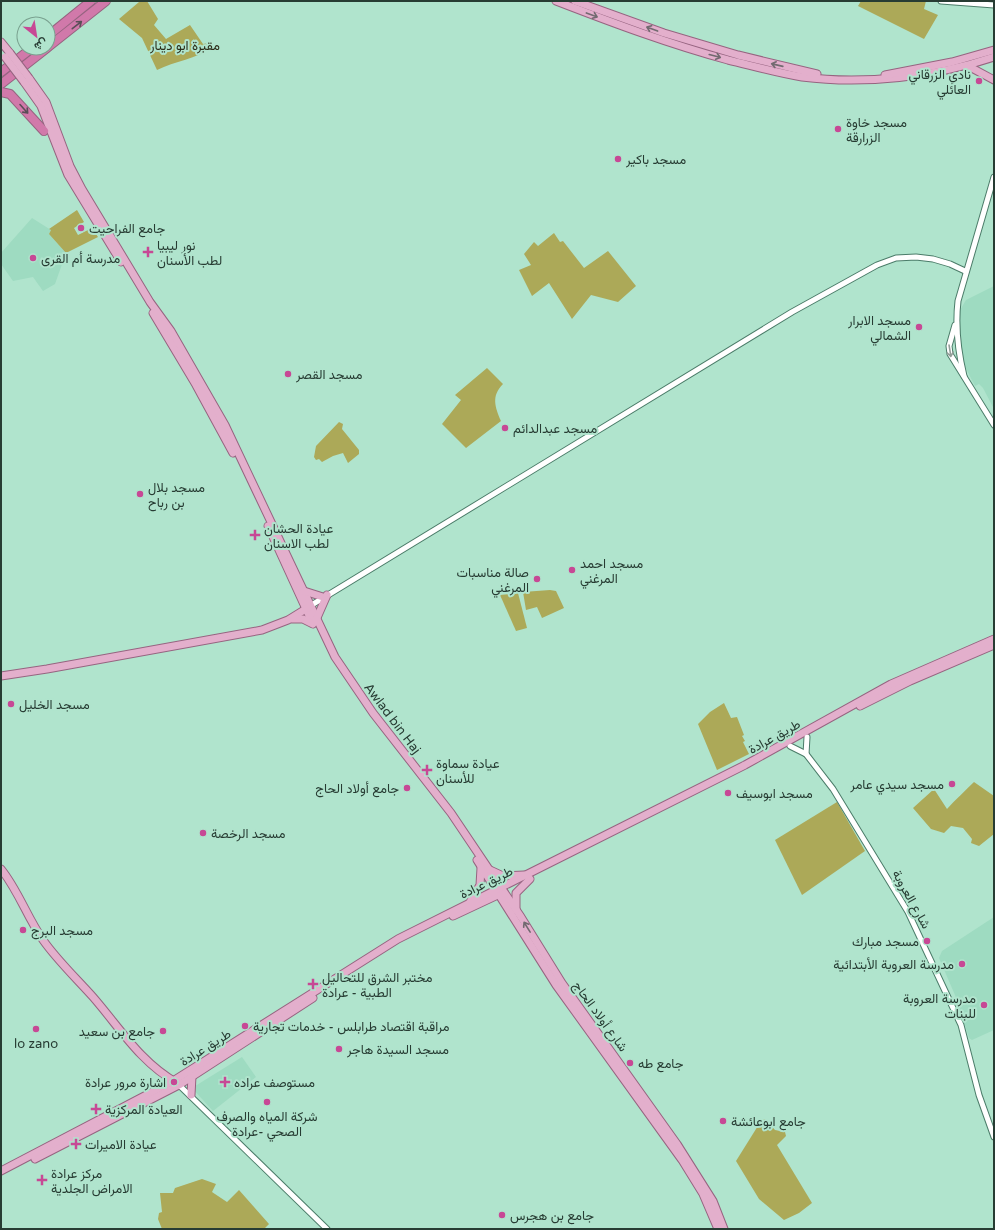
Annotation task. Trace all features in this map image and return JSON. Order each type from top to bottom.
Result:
[{"type":"highway","points":[[56,29],[91,1]]},
{"type":"highway","points":[[56,42],[106,1]]},
{"type":"highway","points":[[1,72],[22,56]]},
{"type":"highway","points":[[1,84],[38,56]]},
{"type":"highway","points":[[1,92],[10,94],[44,131]]},
{"type":"main road","points":[[559,1],[664,41],[815,74],[842,77],[884,75],[952,62],[994,50]]},
{"type":"main road","points":[[575,1],[775,72],[820,78],[889,79],[921,75],[968,66],[994,57]]},
{"type":"main road","points":[[1,42],[5,54],[26,80],[42,110],[68,175],[128,268],[228,443],[345,681],[448,817],[484,867],[501,895]]},
{"type":"main road","points":[[968,66],[994,80]]},
{"type":"main road","points":[[302,593],[325,596],[315,622]]},
{"type":"main road","points":[[295,616],[302,593]]},
{"type":"main road","points":[[1,676],[238,635],[267,628],[288,620],[308,608]]},
{"type":"main road","points":[[288,620],[298,618],[315,622]]},
{"type":"main road","name":"طريق عرادة","points":[[1,1176],[176,1083],[399,944],[472,905],[501,895],[529,877],[745,765],[891,684],[994,639]]},
{"type":"main road","name":"طريق عرادة","points":[[529,877],[790,746],[891,690],[994,645]]},
{"type":"main road","points":[[484,867],[498,876],[529,877]]},
{"type":"main road","points":[[484,867],[480,885],[472,905],[496,903],[513,911],[516,893],[529,877]]},
{"type":"main road","points":[[1,869],[13,885],[36,930],[48,948],[108,1015],[131,1045],[149,1064],[176,1083]]},
{"type":"main road","name":"شارع أولاد الحاج","points":[[501,895],[688,1159],[713,1201],[724,1229]]},
{"type":"main road","name":"شارع أولاد الحاج","points":[[513,911],[556,985],[682,1160],[703,1194],[718,1229]]},
{"type":"main road","points":[[191,1095],[196,1071]]},
{"type":"main road","name":"طريق عرادة","points":[[1,1171],[176,1083]]},
{"type":"street","points":[[941,1],[951,3],[994,5]]},
{"type":"street","points":[[964,376],[958,349],[956,322],[958,301],[994,177]]},
{"type":"street","points":[[308,608],[325,596],[786,316],[877,265],[896,258],[916,257],[933,259],[966,271]]},
{"type":"street","points":[[956,322],[948,350],[952,359],[994,425]]},
{"type":"street","points":[[806,754],[807,737]]},
{"type":"street","name":"شارع العروبة","points":[[790,746],[806,754],[833,789],[892,884],[926,948],[961,1026],[979,1096],[994,1137]]},
{"type":"street","points":[[176,1083],[191,1095],[327,1229]]},
{"type":"shaded area","name":"مدرسة أم القرى","points":[[32,218],[51,230],[49,234],[66,253],[55,284],[43,291],[33,277],[13,281],[1,264],[1,253]]},
{"type":"shaded area","points":[[994,286],[994,409],[983,388],[979,384],[975,386],[962,361],[958,341],[959,312],[966,300]]},
{"type":"shaded area","points":[[994,917],[994,1030],[972,1040],[969,1038],[955,995],[939,958],[942,951]]},
{"type":"shaded area","name":"مستوصف عراده","points":[[242,1057],[256,1077],[213,1111],[192,1088]]},
{"type":"green space","name":"مقبرة ابو دينار","points":[[147,1],[158,19],[154,25],[166,39],[190,25],[203,44],[209,43],[213,47],[193,57],[157,70],[142,38],[119,19],[139,2]]},
{"type":"green space","points":[[861,1],[926,1],[924,9],[938,15],[924,39],[858,6]]},
{"type":"green space","points":[[77,210],[84,222],[74,228],[78,235],[92,228],[98,237],[66,253],[49,234],[51,230],[49,229]]},
{"type":"green space","points":[[554,233],[560,242],[563,241],[584,268],[608,251],[636,286],[618,302],[591,295],[572,319],[549,283],[532,296],[519,270],[531,265],[524,254],[534,242],[538,246]]},
{"type":"green space","points":[[487,368],[503,384],[499,388],[495,402],[501,421],[466,448],[442,424],[461,400],[455,395]]},
{"type":"green space","points":[[339,422],[343,424],[342,429],[359,450],[359,454],[348,463],[343,453],[322,462],[319,459],[316,460],[314,457],[316,446]]},
{"type":"green space","points":[[556,591],[564,608],[542,618],[537,607],[526,610],[523,592]]},
{"type":"green space","points":[[518,593],[527,628],[516,631],[500,595]]},
{"type":"green space","points":[[724,703],[731,718],[737,717],[744,735],[742,736],[745,741],[743,742],[749,754],[717,770],[698,724],[710,712]]},
{"type":"green space","points":[[974,782],[994,796],[994,834],[979,846],[971,843],[972,839],[963,828],[951,826],[944,833],[931,829],[913,808],[934,789],[947,809]]},
{"type":"green space","points":[[837,802],[865,851],[802,895],[775,840]]},
{"type":"green space","points":[[765,1119],[775,1130],[785,1132],[786,1136],[777,1145],[812,1203],[799,1213],[784,1220],[759,1199],[736,1161],[761,1121]]},
{"type":"green space","points":[[202,1179],[216,1184],[212,1192],[227,1202],[239,1190],[269,1224],[264,1229],[162,1229],[158,1219],[159,1213],[162,1212],[160,1193],[173,1193],[175,1188]]},
{"type":"place","name":"نادي الزرقاني العائلي","points":[[979,81]]},
{"type":"place","name":"مسجد خاوة الزرارقة","points":[[838,129]]},
{"type":"place","name":"مسجد باكير","points":[[618,159]]},
{"type":"place","name":"جامع الفراحيت","points":[[81,228]]},
{"type":"place","name":"نور ليبيا لطب الأسنان","points":[[148,252]]},
{"type":"place","name":"مدرسة أم القرى","points":[[33,258]]},
{"type":"place","name":"مسجد الابرار الشمالي","points":[[919,327]]},
{"type":"place","name":"مسجد القصر","points":[[288,374]]},
{"type":"place","name":"مسجد عبدالدائم","points":[[505,428]]},
{"type":"place","name":"مسجد بلال بن رباح","points":[[140,494]]},
{"type":"place","name":"عيادة الحشان لطب الاسنان","points":[[255,535]]},
{"type":"place","name":"مسجد احمد المرغني","points":[[572,570]]},
{"type":"place","name":"صالة مناسبات المرغني","points":[[537,579]]},
{"type":"place","name":"مسجد الخليل","points":[[11,704]]},
{"type":"place","name":"عيادة سماوة للأسنان","points":[[427,770]]},
{"type":"place","name":"مسجد سيدي عامر","points":[[952,784]]},
{"type":"place","name":"جامع أولاد الحاج","points":[[407,788]]},
{"type":"place","name":"مسجد ابوسيف","points":[[728,793]]},
{"type":"place","name":"مسجد الرخصة","points":[[203,833]]},
{"type":"place","name":"مسجد البرج","points":[[23,930]]},
{"type":"place","name":"مسجد مبارك","points":[[927,941]]},
{"type":"place","name":"مدرسة العروبة الأبتدائية","points":[[962,964]]},
{"type":"place","name":"مختبر الشرق للتحاليل الطبية - عرادة","points":[[313,984]]},
{"type":"place","name":"مدرسة العروبة للبنات","points":[[984,1005]]},
{"type":"place","name":"مراقبة اقتصاد طرابلس - خدمات تجارية","points":[[245,1026]]},
{"type":"place","name":"lo zano","points":[[36,1029]]},
{"type":"place","name":"جامع بن سعيد","points":[[163,1031]]},
{"type":"place","name":"مسجد السيدة هاجر","points":[[339,1049]]},
{"type":"place","name":"جامع طه","points":[[630,1063]]},
{"type":"place","name":"اشارة مرور عرادة","points":[[174,1082]]},
{"type":"place","name":"مستوصف عراده","points":[[225,1082]]},
{"type":"place","name":"شركة المياه والصرف الصحي -عرادة","points":[[267,1102]]},
{"type":"place","name":"العيادة المركزية","points":[[96,1109]]},
{"type":"place","name":"جامع ابوعائشة","points":[[723,1121]]},
{"type":"place","name":"عيادة الاميرات","points":[[76,1144]]},
{"type":"place","name":"مركز عرادة الامراض الجلدية","points":[[42,1180]]},
{"type":"place","name":"جامع بن هجرس","points":[[502,1215]]}]
